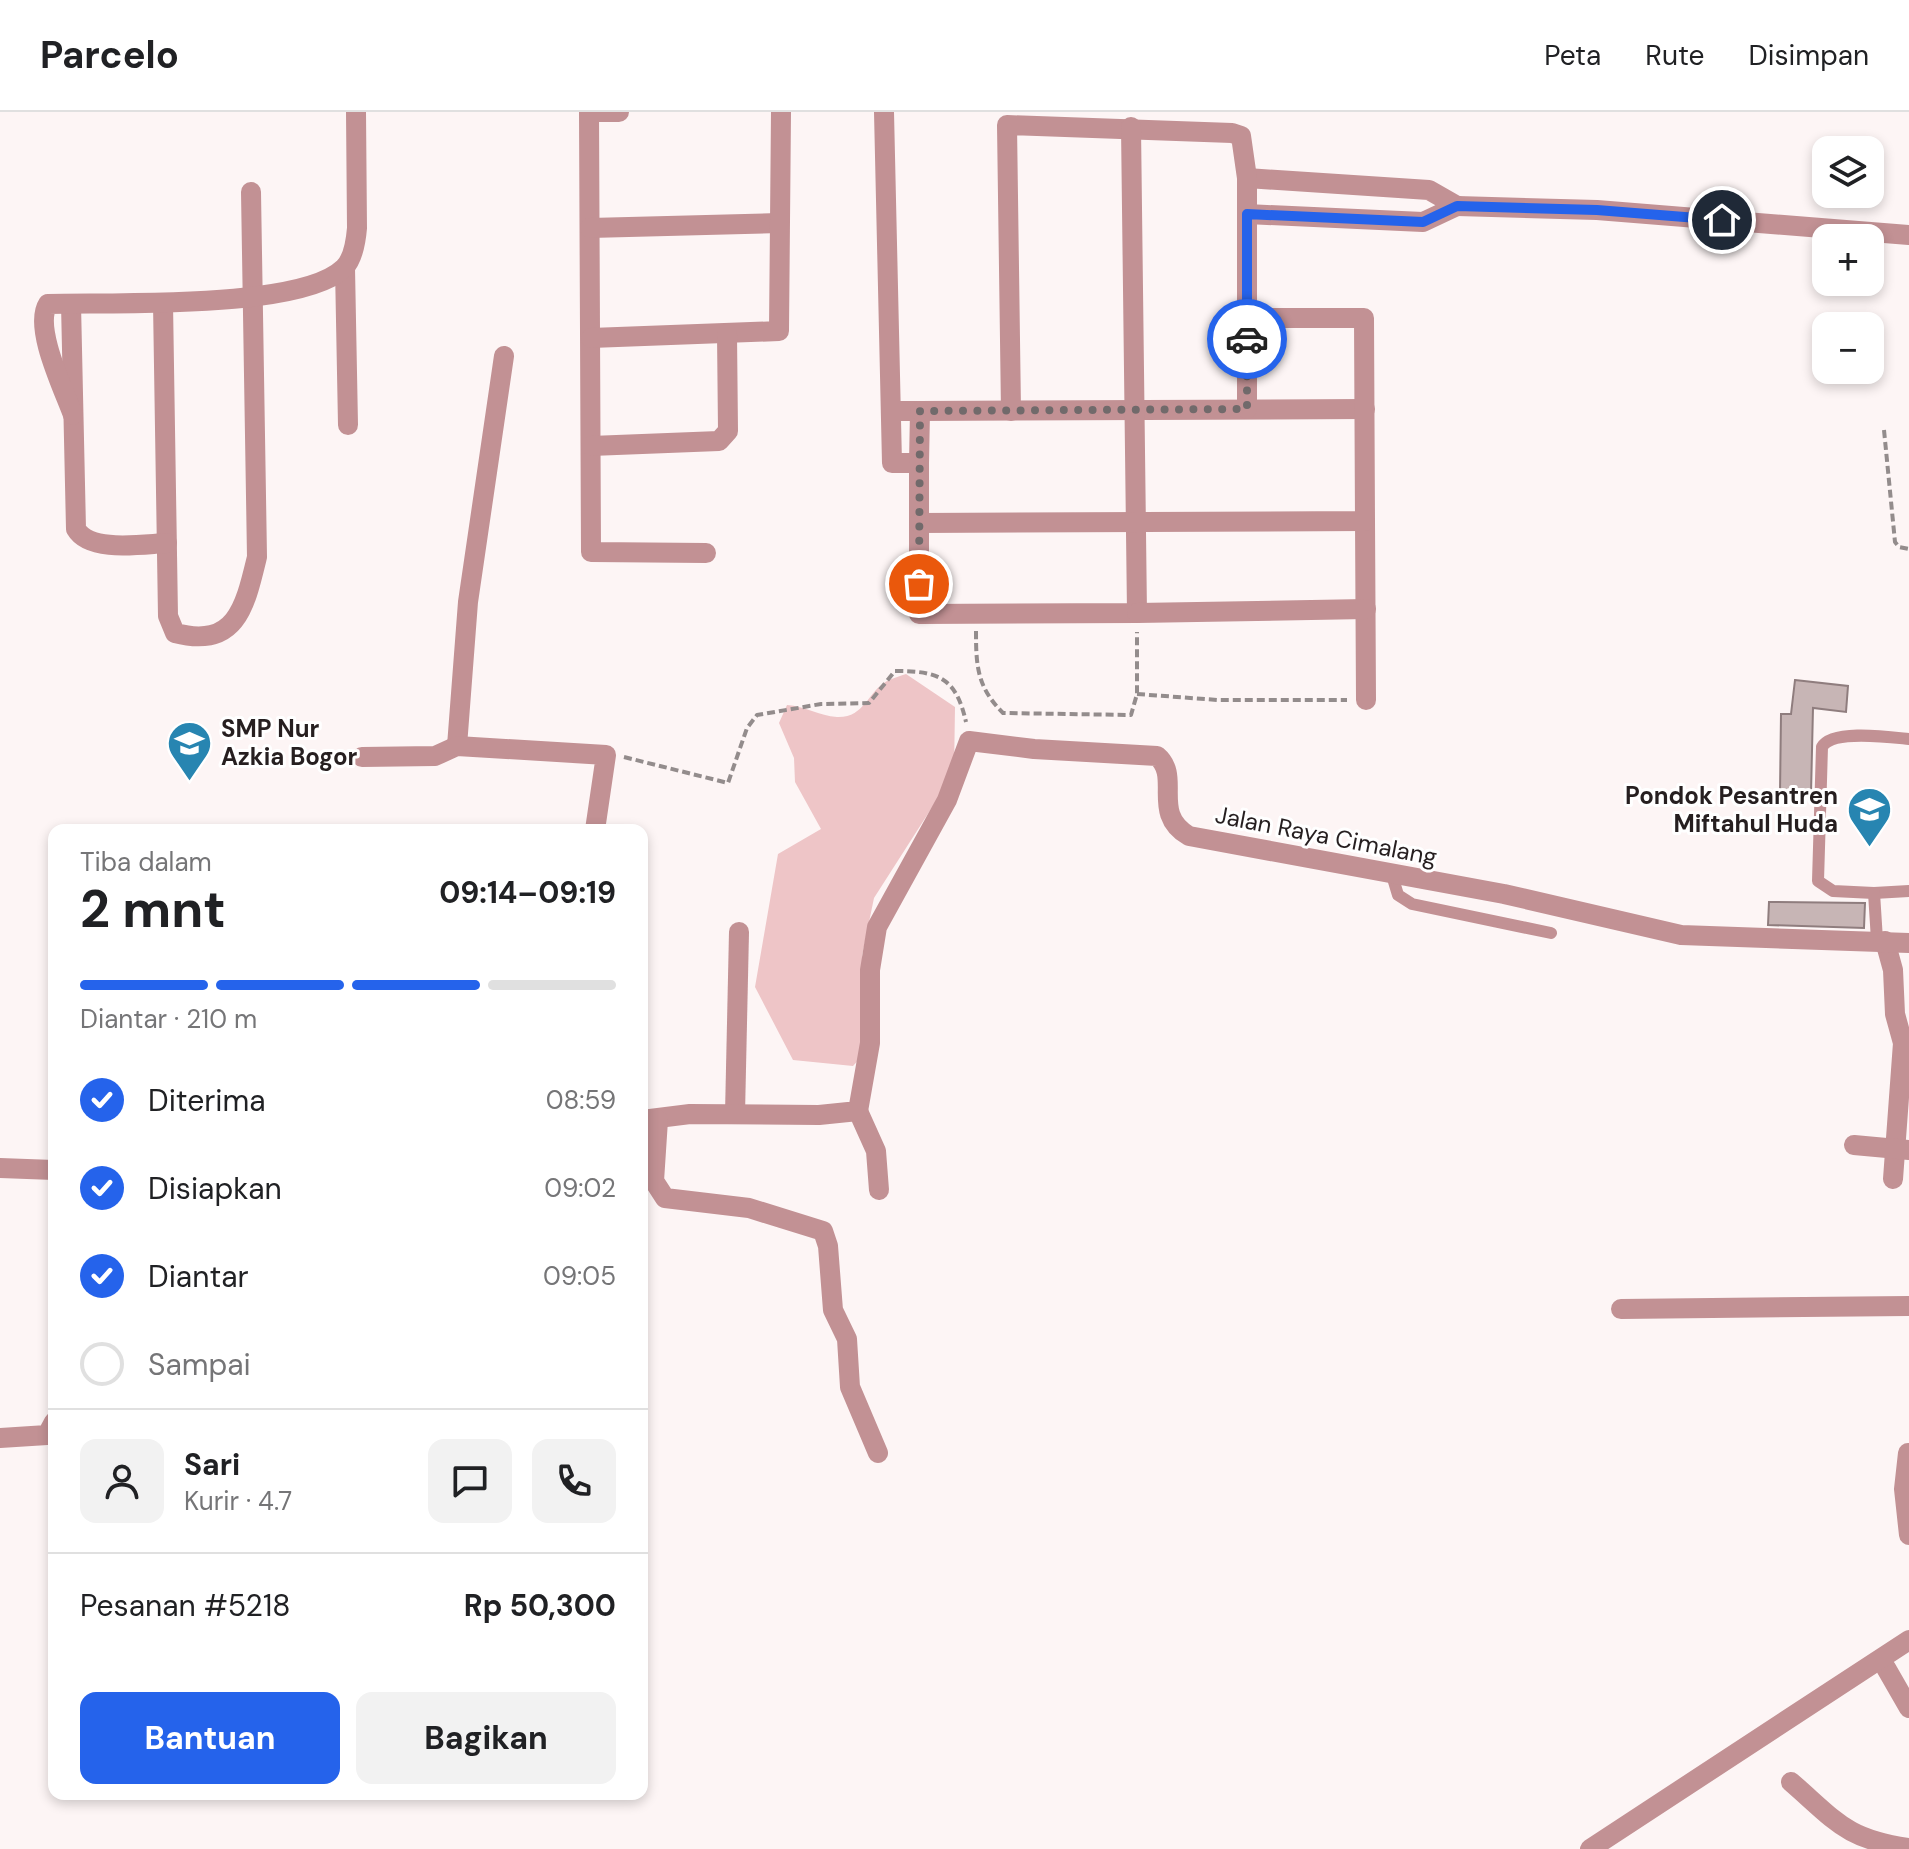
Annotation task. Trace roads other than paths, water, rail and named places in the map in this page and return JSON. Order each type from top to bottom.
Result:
[{"type":"street","points":[[348,425],[345,268],[355,245],[357,228],[356,112]]},
{"type":"street","points":[[619,112],[589,112],[591,552],[706,553]]},
{"type":"street","points":[[591,338],[779,331],[781,112]]},
{"type":"street","points":[[884,112],[892,463],[919,463]]},
{"type":"street","points":[[1011,411],[1007,118],[1241,136],[1247,178],[1247,409]]},
{"type":"street","points":[[1131,127],[1137,613]]},
{"type":"street","points":[[1247,178],[1429,190],[1457,206]]},
{"type":"street","points":[[163,303],[170,626],[182,635],[224,633],[238,615],[257,557],[251,192]]},
{"type":"street","points":[[1247,214],[1423,222],[1457,206],[1597,210],[1909,235]]},
{"type":"street","points":[[590,228],[779,223]]},
{"type":"street","points":[[167,543],[100,542],[79,534],[71,304],[163,303],[253,296],[316,282],[345,268]]},
{"type":"street","points":[[1247,318],[1364,318],[1366,700]]},
{"type":"street","points":[[591,446],[719,441],[728,431],[727,334]]},
{"type":"street","points":[[457,746],[468,602],[504,356]]},
{"type":"street","points":[[891,411],[1365,409]]},
{"type":"street","points":[[920,411],[919,614],[1366,609]]},
{"type":"street","points":[[919,523],[1365,521]]},
{"type":"street","name":"Jalan Raya Cimalang","points":[[858,1111],[870,1043],[870,970],[877,927],[947,800],[969,741],[1034,749],[1157,756],[1166,767],[1169,815],[1189,836],[1504,894],[1681,935],[1909,943]]},
{"type":"street","points":[[362,757],[435,756],[457,746],[606,755],[596,824]]},
{"type":"street","points":[[735,1114],[739,932]]},
{"type":"street","points":[[1881,941],[1893,970],[1895,1014],[1903,1043],[1902,1149],[1893,1179]]},
{"type":"street","points":[[878,1453],[850,1387],[847,1339],[833,1310],[828,1246],[823,1231],[749,1208],[665,1198],[654,1181],[650,1120],[690,1114],[837,1115],[858,1111],[876,1151],[879,1190]]},
{"type":"street","points":[[1854,1145],[1902,1149]]},
{"type":"street","points":[[0,1168],[48,1170]]},
{"type":"street","points":[[1621,1309],[1909,1306]]},
{"type":"street","points":[[0,1438],[37,1439],[48,1433]]},
{"type":"street","points":[[1908,1453],[1904,1489],[1909,1535]]},
{"type":"street","points":[[1590,1849],[1909,1640]]},
{"type":"street","points":[[1886,1668],[1909,1708]]},
{"type":"street","points":[[1791,1782],[1854,1836],[1871,1843],[1909,1848]]},
{"type":"lane","points":[[1909,739],[1848,736],[1830,738],[1822,747],[1818,881],[1833,891],[1909,891]]},
{"type":"lane","points":[[1392,875],[1398,895],[1412,904],[1551,933]]},
{"type":"lane","points":[[1874,893],[1881,941]]},
{"type":"place","name":"SMP Nur Azkia Bogor","points":[[190,782]]},
{"type":"place","name":"Pondok Pesantren Miftahul Huda","points":[[1869,849]]}]
